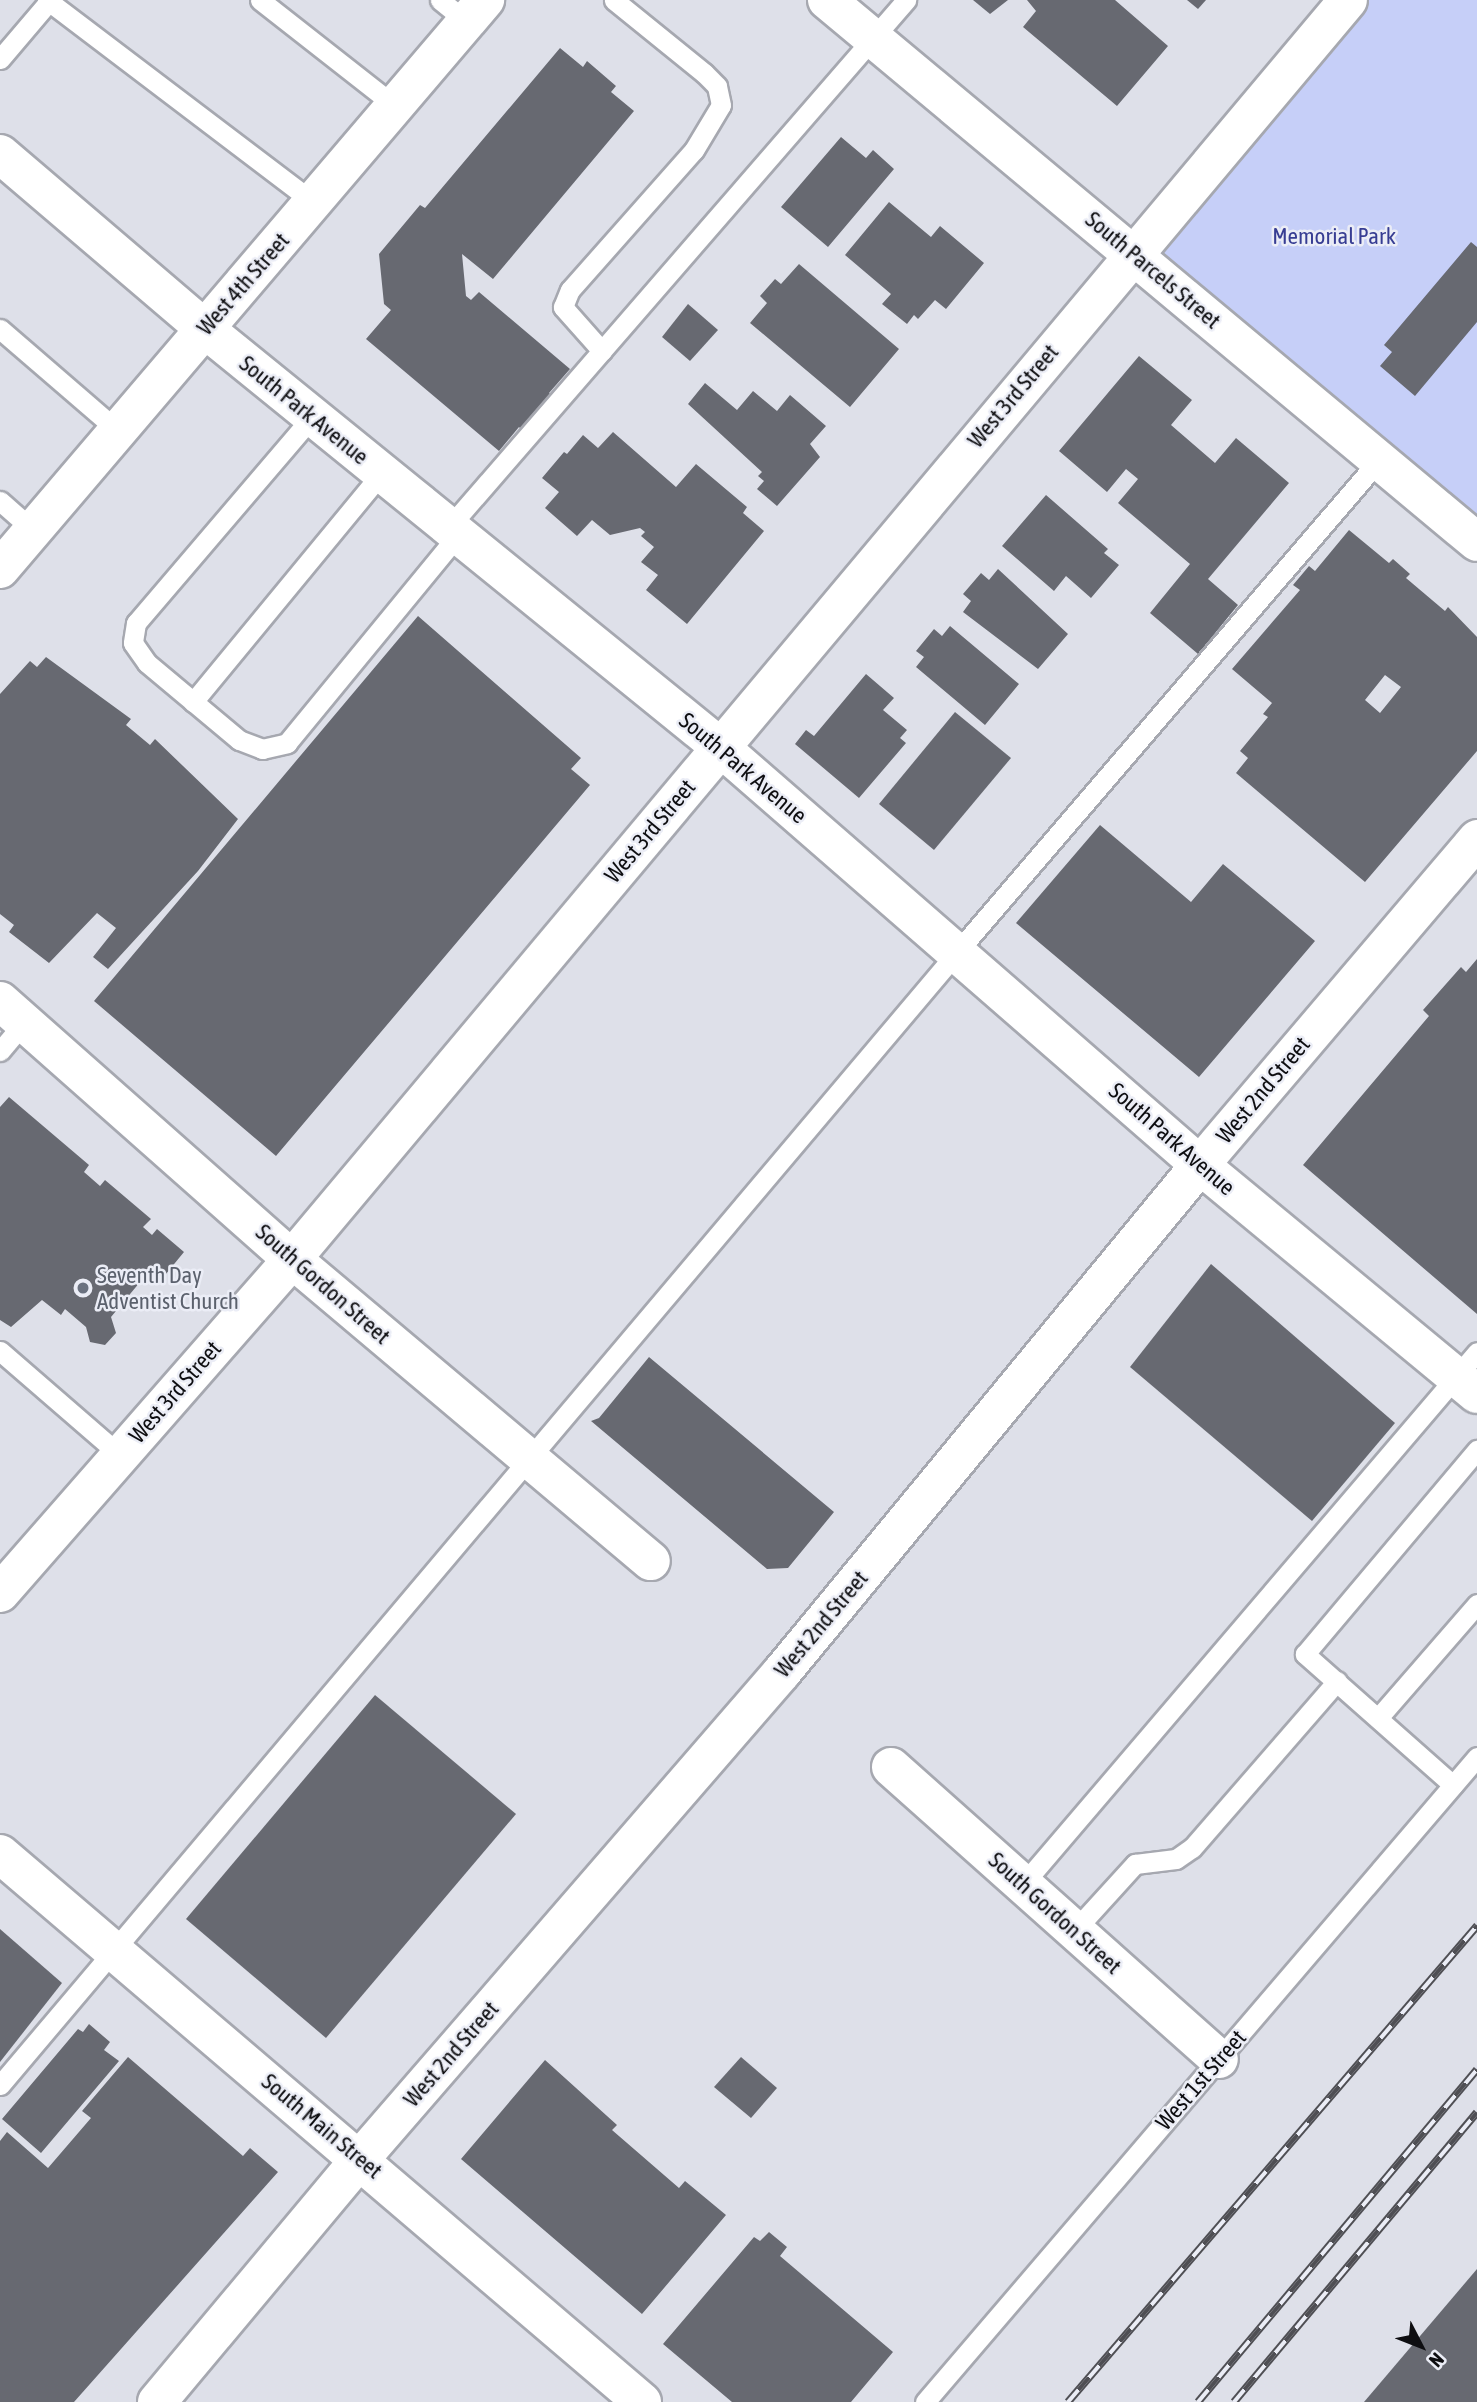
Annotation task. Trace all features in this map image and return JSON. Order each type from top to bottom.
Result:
[{"type":"street","name":"South Parcels Street","points":[[827,0],[1133,252],[1477,542]]},
{"type":"street","name":"West 3rd Street","points":[[0,1593],[292,1259],[1133,252],[1348,0]]},
{"type":"street","name":"West 4th Street","points":[[0,569],[395,106],[464,7]]},
{"type":"street","name":"South Park Avenue","points":[[0,154],[205,329],[720,747],[1200,1164],[1470,1374]]},
{"type":"street","name":"West 2nd Street","points":[[157,2402],[361,2158],[782,1672],[1200,1164],[1477,839]]},
{"type":"street","name":"South Gordon Street","points":[[12,1012],[292,1259],[651,1561]]},
{"type":"street","name":"South Gordon Street","points":[[891,1767],[1219,2059]]},
{"type":"street","name":"South Main Street","points":[[0,1854],[361,2158],[642,2402]]},
{"type":"lane","points":[[0,59],[49,0],[313,202]]},
{"type":"lane","points":[[260,0],[395,106]]},
{"type":"lane","points":[[602,351],[563,307],[570,289],[694,150],[721,105],[717,86],[704,73],[614,0]]},
{"type":"lane","points":[[312,417],[136,623],[134,643],[147,663],[239,740],[262,749],[287,743],[454,531],[602,351],[906,0]]},
{"type":"lane","points":[[0,329],[118,430]]},
{"type":"lane","points":[[0,2085],[116,1952],[957,952],[1380,460]]},
{"type":"lane","points":[[193,702],[382,473]]},
{"type":"lane","points":[[0,501],[33,530]]},
{"type":"lane","points":[[0,1051],[12,1012]]},
{"type":"lane","points":[[0,1351],[120,1455]]},
{"type":"lane","points":[[1023,1884],[1470,1374]]},
{"type":"lane","points":[[1453,1785],[1305,1654],[1477,1450]]},
{"type":"lane","points":[[1378,1718],[1477,1604]]},
{"type":"lane","points":[[1074,1931],[1135,1864],[1176,1859],[1192,1848],[1337,1681]]},
{"type":"lane","name":"West 1st Street","points":[[925,2402],[1477,1757]]},
{"type":"green space","name":"Memorial Park","points":[[1348,0],[1477,0],[1477,541],[1133,252]]},
{"type":"building","points":[[973,0],[1008,0],[990,14]]},
{"type":"building","points":[[1027,0],[1115,0],[1168,46],[1117,106],[1023,27],[1036,11]]},
{"type":"building","points":[[1187,0],[1206,0],[1198,9]]},
{"type":"building","points":[[560,48],[583,67],[587,61],[616,86],[611,92],[634,111],[493,279],[462,254],[466,296],[471,300],[479,292],[570,369],[549,393],[554,397],[524,432],[519,427],[499,451],[366,339],[391,310],[384,304],[379,254],[420,205],[425,208]]},
{"type":"building","points":[[841,137],[866,158],[873,150],[894,169],[828,247],[781,207]]},
{"type":"building","points":[[889,202],[931,237],[940,226],[984,263],[946,309],[935,300],[918,319],[914,315],[907,324],[882,304],[891,294],[845,255]]},
{"type":"building","points":[[1471,242],[1477,247],[1477,322],[1415,396],[1380,366],[1392,352],[1384,345]]},
{"type":"building","points":[[799,264],[899,349],[850,407],[750,323],[767,303],[760,296],[775,279],[781,284]]},
{"type":"building","points":[[688,304],[718,330],[690,361],[662,337]]},
{"type":"building","points":[[1139,356],[1192,400],[1171,425],[1215,463],[1236,438],[1289,483],[1208,579],[1238,605],[1198,654],[1150,613],[1190,564],[1118,503],[1138,479],[1126,469],[1107,492],[1059,451]]},
{"type":"building","points":[[705,383],[737,410],[753,391],[777,411],[790,395],[826,426],[810,444],[820,457],[777,506],[757,489],[764,481],[758,476],[762,472],[688,404]]},
{"type":"building","points":[[613,432],[676,487],[696,464],[747,507],[743,513],[764,531],[687,624],[646,590],[658,575],[641,562],[654,547],[641,536],[645,532],[640,528],[610,535],[592,520],[577,536],[545,508],[559,492],[542,478],[564,452],[567,454],[583,435],[598,448]]},
{"type":"building","points":[[1046,495],[1108,549],[1104,553],[1119,565],[1091,598],[1066,576],[1054,591],[1002,546]]},
{"type":"building","points":[[1349,530],[1389,563],[1393,559],[1410,574],[1406,578],[1445,611],[1448,607],[1477,637],[1477,751],[1365,882],[1236,773],[1248,758],[1240,751],[1268,717],[1263,714],[1272,703],[1232,669],[1300,590],[1293,585],[1309,566],[1315,571]],"holes":[[[1385,675],[1401,687],[1380,713],[1365,700]]]},
{"type":"building","points":[[998,569],[1068,634],[1038,669],[963,612],[971,601],[963,594],[981,573],[989,580]]},
{"type":"building","points":[[418,616],[581,758],[571,769],[590,785],[276,1156],[94,1001]]},
{"type":"building","points":[[950,626],[1019,684],[985,725],[916,667],[924,657],[916,651],[934,629],[942,636]]},
{"type":"building","points":[[46,657],[131,719],[126,725],[150,745],[155,739],[238,819],[198,871],[108,969],[93,957],[116,928],[97,913],[49,963],[9,932],[14,925],[0,914],[0,694],[30,661],[37,667]]},
{"type":"building","points":[[866,674],[894,698],[883,710],[907,730],[900,738],[906,743],[859,798],[795,744],[806,730],[814,736]]},
{"type":"building","points":[[955,712],[1011,758],[934,850],[879,804]]},
{"type":"building","points":[[1100,825],[1191,902],[1223,864],[1315,941],[1199,1077],[1016,923]]},
{"type":"building","points":[[1477,959],[1477,1314],[1303,1165],[1429,1016],[1423,1010],[1461,967],[1466,972]]},
{"type":"building","points":[[9,1097],[89,1165],[84,1172],[100,1186],[105,1180],[151,1219],[143,1227],[152,1235],[157,1229],[184,1252],[161,1280],[150,1270],[111,1317],[116,1333],[105,1345],[90,1342],[86,1327],[65,1309],[61,1315],[42,1300],[11,1327],[0,1320],[0,1107]]},
{"type":"building","points":[[1211,1264],[1395,1423],[1312,1521],[1130,1367]]},
{"type":"building","points":[[649,1357],[834,1512],[788,1568],[767,1569],[591,1421],[599,1418]]},
{"type":"building","points":[[375,1695],[516,1814],[326,2038],[186,1919]]},
{"type":"building","points":[[0,1929],[62,1983],[0,2062]]},
{"type":"building","points":[[89,2024],[110,2042],[104,2050],[119,2061],[41,2153],[2,2119],[78,2029],[83,2032]]},
{"type":"building","points":[[128,2057],[243,2156],[250,2148],[278,2172],[74,2402],[0,2402],[0,2141],[7,2132],[48,2168],[91,2118],[82,2111]]},
{"type":"building","points":[[741,2057],[777,2088],[751,2118],[714,2087]]},
{"type":"building","points":[[545,2060],[617,2125],[612,2130],[679,2188],[685,2181],[726,2215],[642,2314],[461,2159]]},
{"type":"building","points":[[769,2232],[787,2247],[780,2256],[893,2352],[851,2402],[732,2402],[663,2344],[754,2237],[760,2241]]},
{"type":"building","points":[[1477,2269],[1477,2402],[1364,2402]]},
{"type":"railway","points":[[1068,2402],[1477,1926]]},
{"type":"railway","points":[[1198,2402],[1477,2069]]},
{"type":"railway","points":[[1234,2402],[1477,2112]]},
{"type":"place","name":"Seventh Day Adventist Church","points":[[83,1288]]}]
